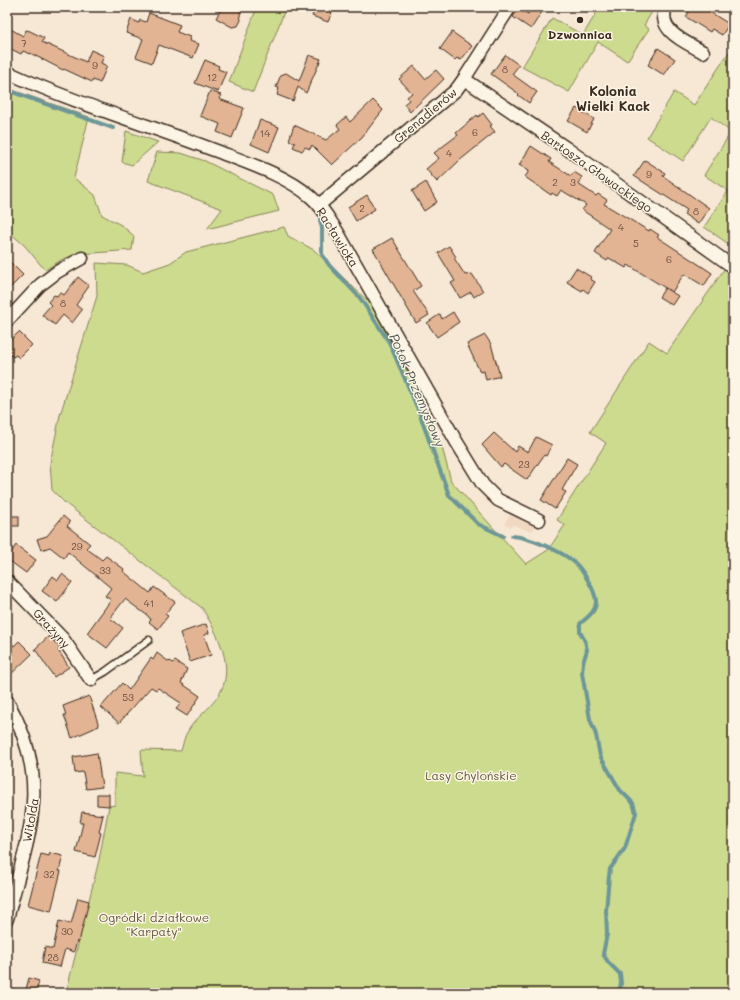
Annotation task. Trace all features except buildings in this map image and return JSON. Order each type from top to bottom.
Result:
[{"type":"street","name":"Grenadierów","points":[[319,205],[456,90],[510,7]]},
{"type":"street","points":[[666,7],[664,18],[669,32],[703,52]]},
{"type":"street","name":"Racławicka","points":[[7,72],[266,171],[296,186],[319,205],[338,233],[456,441],[483,485],[498,500],[539,520]]},
{"type":"street","name":"Bartosza Głowackiego","points":[[464,79],[566,148],[729,264]]},
{"type":"street","points":[[7,321],[40,285],[57,272],[82,258]]},
{"type":"street","name":"Grażyny","points":[[7,581],[63,640],[91,680]]},
{"type":"street","name":"Witolda","points":[[7,701],[25,736],[30,753],[35,787],[32,820],[7,919]]},
{"type":"lane","points":[[91,680],[105,672],[148,640]]},
{"type":"shaded area","points":[[511,513],[533,522],[535,526],[533,530],[529,531],[513,525],[511,527],[504,524]]},
{"type":"green space","points":[[257,7],[286,7],[253,92],[229,82]]},
{"type":"green space","points":[[600,7],[655,7],[644,25],[649,29],[627,61],[598,42],[569,92],[522,67],[552,18],[583,35]]},
{"type":"green space","points":[[733,46],[733,247],[704,227],[728,191],[704,175],[731,132],[711,117],[683,161],[647,137],[674,92],[694,105]]},
{"type":"green space","points":[[7,88],[89,117],[74,178],[95,195],[102,215],[121,225],[134,236],[132,250],[81,254],[63,259],[45,270],[25,246],[7,230]]},
{"type":"green space","points":[[126,131],[158,142],[132,165],[122,162]]},
{"type":"green space","points":[[157,152],[181,153],[205,161],[273,195],[279,211],[207,229],[222,209],[148,181]]},
{"type":"green space","name":"Lasy Chylońskie","points":[[284,227],[288,236],[314,250],[370,303],[420,395],[442,447],[451,481],[526,564],[548,550],[565,525],[557,520],[606,443],[590,432],[649,341],[667,353],[725,268],[730,271],[733,265],[733,993],[66,993],[99,860],[109,806],[115,805],[115,773],[143,776],[141,750],[181,751],[186,735],[191,726],[218,696],[226,674],[223,651],[219,639],[202,608],[65,503],[52,490],[50,463],[60,415],[97,296],[96,263],[127,265],[143,272],[170,263],[186,252]]},
{"type":"waterway","name":"Potok Przemysłowy","points":[[7,90],[113,128]]},
{"type":"waterway","name":"Potok Przemysłowy","points":[[320,220],[322,228],[322,254],[329,265],[360,298],[389,342],[417,407],[449,495],[478,524],[503,536]]},
{"type":"waterway","name":"Potok Przemysłowy","points":[[512,536],[527,539],[553,549],[574,562],[594,592],[596,606],[580,624],[580,632],[585,641],[587,650],[582,673],[590,719],[596,735],[600,756],[620,790],[633,803],[636,813],[625,848],[610,869],[609,876],[606,911],[607,934],[603,954],[608,962],[620,974],[621,983],[619,993]]},
{"type":"place","name":"Dzwonnica","points":[[580,20]]},
{"type":"district","name":"Kolonia Wielki Kack","points":[[613,98]]},
{"type":"park label","name":"Ogródki działkowe \"Karpaty\"","points":[[154,924]]}]
